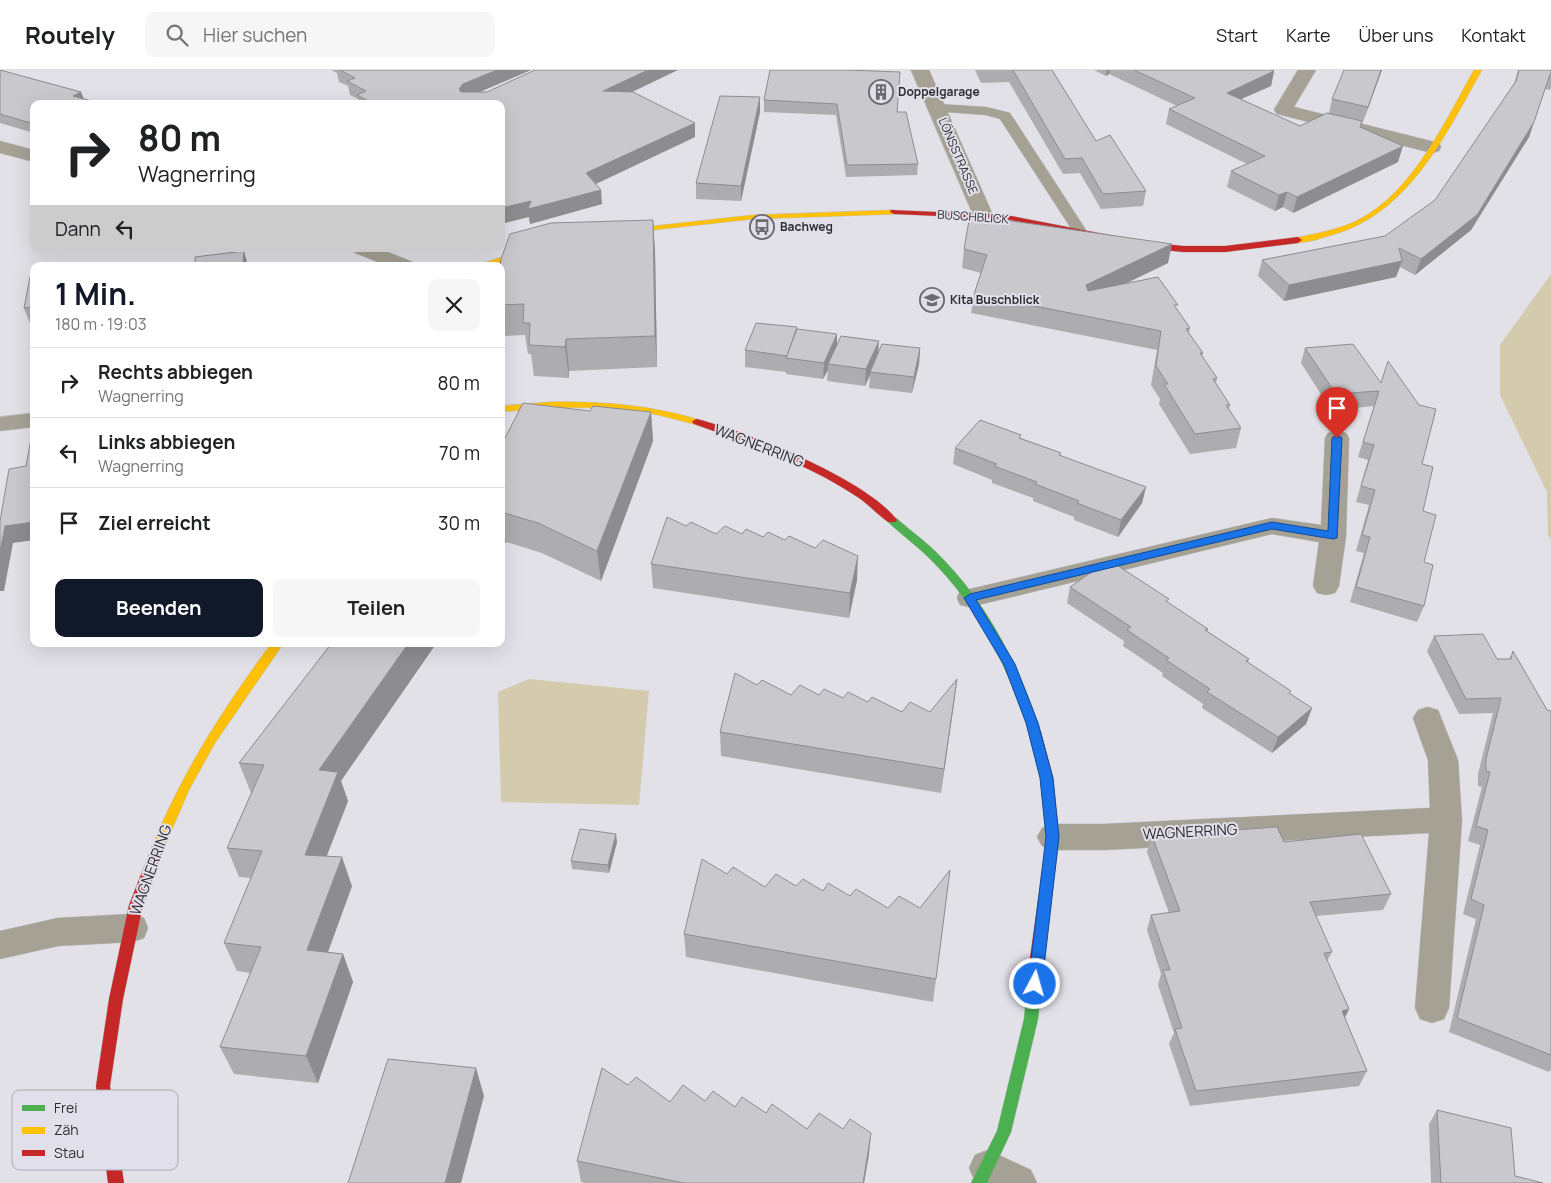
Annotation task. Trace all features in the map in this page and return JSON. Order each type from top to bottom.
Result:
[{"type":"street","name":"LÖNSSTRASSE","points":[[920,70],[983,215]]},
{"type":"street","points":[[1307,70],[1283,110],[1432,147]]},
{"type":"street","name":"BUSCHBLICK","points":[[608,233],[773,215],[886,213],[983,215],[1079,230],[1115,239],[1170,248],[1232,249],[1324,236],[1366,218],[1397,195],[1432,147],[1478,70]]},
{"type":"street","points":[[0,147],[30,155]]},
{"type":"street","points":[[491,262],[519,252],[546,246]]},
{"type":"street","points":[[370,252],[396,262]]},
{"type":"street","name":"WAGNERRING","points":[[505,409],[536,405],[587,404],[634,409],[682,417],[748,440],[806,464],[861,494],[938,560],[970,598],[1009,664],[1032,723],[1047,778],[1053,837],[1042,915],[1031,1019],[995,1178]]},
{"type":"street","points":[[0,424],[30,420]]},
{"type":"street","points":[[1326,586],[1333,536],[1337,438]]},
{"type":"street","points":[[970,598],[1272,526],[1333,536]]},
{"type":"street","name":"WAGNERRING","points":[[104,1090],[116,999],[136,905],[166,826],[203,752],[231,706],[275,647]]},
{"type":"street","points":[[1428,718],[1443,760],[1446,820],[1432,1008]]},
{"type":"street","name":"WAGNERRING","points":[[1053,837],[1446,820]]},
{"type":"street","points":[[0,945],[58,932],[132,928]]},
{"type":"street","name":"WAGNERRING","points":[[114,1170],[116,1183]]},
{"type":"lane","points":[[938,108],[986,111],[1005,116],[1079,230]]},
{"type":"shaded area","points":[[1551,274],[1551,539],[1548,535],[1547,492],[1500,395],[1500,345]]},
{"type":"shaded area","points":[[529,679],[649,691],[639,805],[501,802],[498,692]]},
{"type":"building","points":[[0,70],[81,92],[73,96],[88,100],[30,100],[30,123],[0,114]]},
{"type":"building","points":[[340,70],[497,70],[463,84],[459,89],[461,92],[487,92],[535,70],[648,70],[603,91],[633,92],[695,123],[586,173],[601,190],[528,209],[531,201],[505,207],[505,100],[366,100],[357,95],[366,91],[347,81],[355,78]]},
{"type":"building","points":[[770,70],[900,72],[897,112],[906,112],[918,164],[847,165],[837,104],[764,100]]},
{"type":"building","points":[[1013,70],[1052,70],[1096,141],[1110,135],[1146,191],[1103,194],[1082,158],[1065,159]]},
{"type":"building","points":[[1134,70],[1271,70],[1274,71],[1227,93],[1300,126],[1327,113],[1362,121],[1360,127],[1403,146],[1297,197],[1287,192],[1279,195],[1231,171],[1265,156],[1169,109],[1195,98]]},
{"type":"building","points":[[1344,70],[1381,70],[1368,107],[1332,99]]},
{"type":"building","points":[[1519,70],[1551,70],[1534,122],[1477,215],[1421,259],[1399,248],[1402,261],[1289,285],[1262,260],[1385,236],[1435,200],[1516,81]]},
{"type":"building","points":[[720,96],[760,97],[741,186],[696,183]]},
{"type":"building","points":[[970,215],[1172,244],[1086,285],[1088,291],[1158,277],[1178,305],[1174,305],[1190,328],[1186,329],[1203,353],[1200,353],[1217,378],[1213,379],[1230,405],[1226,405],[1241,428],[1195,434],[1164,384],[1168,384],[1156,366],[1161,331],[974,294],[987,255],[964,249]]},
{"type":"building","points":[[653,220],[655,336],[566,339],[565,347],[529,345],[530,323],[523,323],[524,304],[505,305],[505,262],[501,262],[501,259],[510,234],[551,223]]},
{"type":"building","points":[[244,252],[243,262],[195,262],[195,257]]},
{"type":"building","points":[[30,277],[30,307],[24,308]]},
{"type":"building","points":[[756,323],[797,327],[787,356],[745,350]]},
{"type":"building","points":[[797,329],[837,334],[824,363],[786,358]]},
{"type":"building","points":[[841,336],[879,341],[866,369],[828,364]]},
{"type":"building","points":[[882,344],[920,348],[914,377],[870,372]]},
{"type":"building","points":[[1353,344],[1381,383],[1388,361],[1419,405],[1436,409],[1422,464],[1433,467],[1423,511],[1436,515],[1424,562],[1433,565],[1424,606],[1356,587],[1370,537],[1362,535],[1375,490],[1361,486],[1374,445],[1363,442],[1379,391],[1336,394],[1305,348]]},
{"type":"building","points":[[523,403],[590,411],[593,406],[651,412],[597,551],[538,523],[505,513],[505,438]]},
{"type":"building","points":[[980,420],[1021,435],[1019,438],[1061,453],[1059,455],[1146,487],[1121,520],[1077,503],[1079,501],[1035,484],[1037,482],[994,466],[997,464],[955,448]]},
{"type":"building","points":[[30,444],[30,523],[5,526],[0,552],[0,521],[9,469],[26,466]]},
{"type":"building","points":[[667,517],[686,526],[691,522],[716,534],[725,526],[742,534],[746,529],[763,537],[768,532],[785,540],[789,536],[815,548],[823,540],[858,556],[850,593],[651,564]]},
{"type":"building","points":[[1109,560],[1169,599],[1166,601],[1249,659],[1246,661],[1291,691],[1289,693],[1312,708],[1278,737],[1207,692],[1210,689],[1166,660],[1169,658],[1127,630],[1131,627],[1070,587]]},
{"type":"building","points":[[1483,634],[1497,659],[1511,659],[1513,651],[1547,710],[1551,711],[1551,1055],[1457,1018],[1484,905],[1471,899],[1488,830],[1476,826],[1490,772],[1486,771],[1486,759],[1501,698],[1466,699],[1434,636]]},
{"type":"building","points":[[329,647],[406,647],[319,770],[338,772],[305,855],[342,857],[307,950],[343,954],[306,1056],[220,1047],[261,947],[224,943],[262,851],[227,848],[264,765],[239,763]]},
{"type":"building","points":[[735,673],[757,685],[762,680],[791,695],[800,685],[819,695],[824,689],[843,698],[848,692],[868,702],[872,697],[902,712],[910,702],[930,712],[957,679],[944,769],[720,732]]},
{"type":"building","points":[[1277,827],[1284,842],[1361,834],[1391,894],[1310,902],[1332,952],[1324,953],[1349,1009],[1342,1011],[1367,1071],[1196,1091],[1175,1029],[1182,1028],[1163,970],[1170,970],[1151,915],[1180,911],[1152,836]]},
{"type":"building","points":[[580,829],[616,834],[608,865],[571,861]]},
{"type":"building","points":[[702,859],[727,874],[733,867],[765,887],[776,874],[796,886],[803,879],[823,891],[828,883],[850,896],[856,889],[888,908],[899,896],[920,908],[950,870],[936,979],[684,934]]},
{"type":"building","points":[[388,1059],[476,1068],[445,1183],[348,1183]]},
{"type":"building","points":[[602,1068],[628,1085],[636,1077],[670,1102],[683,1085],[705,1101],[713,1091],[735,1107],[742,1097],[766,1113],[772,1104],[807,1129],[819,1113],[843,1129],[850,1119],[871,1133],[863,1183],[684,1183],[577,1161]]},
{"type":"building","points":[[1437,1110],[1511,1128],[1515,1176],[1543,1183],[1441,1183]]},
{"type":"traffic: fast","points":[[892,520],[938,560],[984,618],[1019,686],[1035,732]]},
{"type":"traffic: fast","points":[[979,1183],[1004,1132],[1031,1019],[1037,958]]},
{"type":"traffic: slow","points":[[1298,240],[1351,226],[1367,218],[1402,188],[1431,151],[1478,70]]},
{"type":"traffic: slow","points":[[617,232],[753,217],[894,212]]},
{"type":"traffic: slow","points":[[492,262],[535,249]]},
{"type":"traffic: slow","points":[[505,409],[575,404],[600,405],[649,410],[697,422]]},
{"type":"traffic: slow","points":[[159,844],[196,765],[226,715],[275,647]]},
{"type":"traffic: jam","points":[[894,212],[1006,217],[1145,245],[1183,249],[1225,249],[1298,240]]},
{"type":"traffic: jam","points":[[697,422],[801,462],[863,496],[892,520]]},
{"type":"traffic: jam","points":[[1035,732],[1047,778],[1053,837],[1037,958]]},
{"type":"traffic: jam","points":[[104,1090],[116,999],[136,905],[159,844]]},
{"type":"traffic: jam","points":[[114,1170],[116,1183]]},
{"type":"place","name":"Doppelgarage","points":[[881,92]]},
{"type":"place","name":"Bachweg","points":[[762,227]]},
{"type":"place","name":"Kita Buschblick","points":[[932,300]]},
{"type":"route","points":[[1035,984],[1053,837],[1047,778],[1032,723],[1009,664],[970,598],[1272,526],[1333,536],[1337,438]]}]
